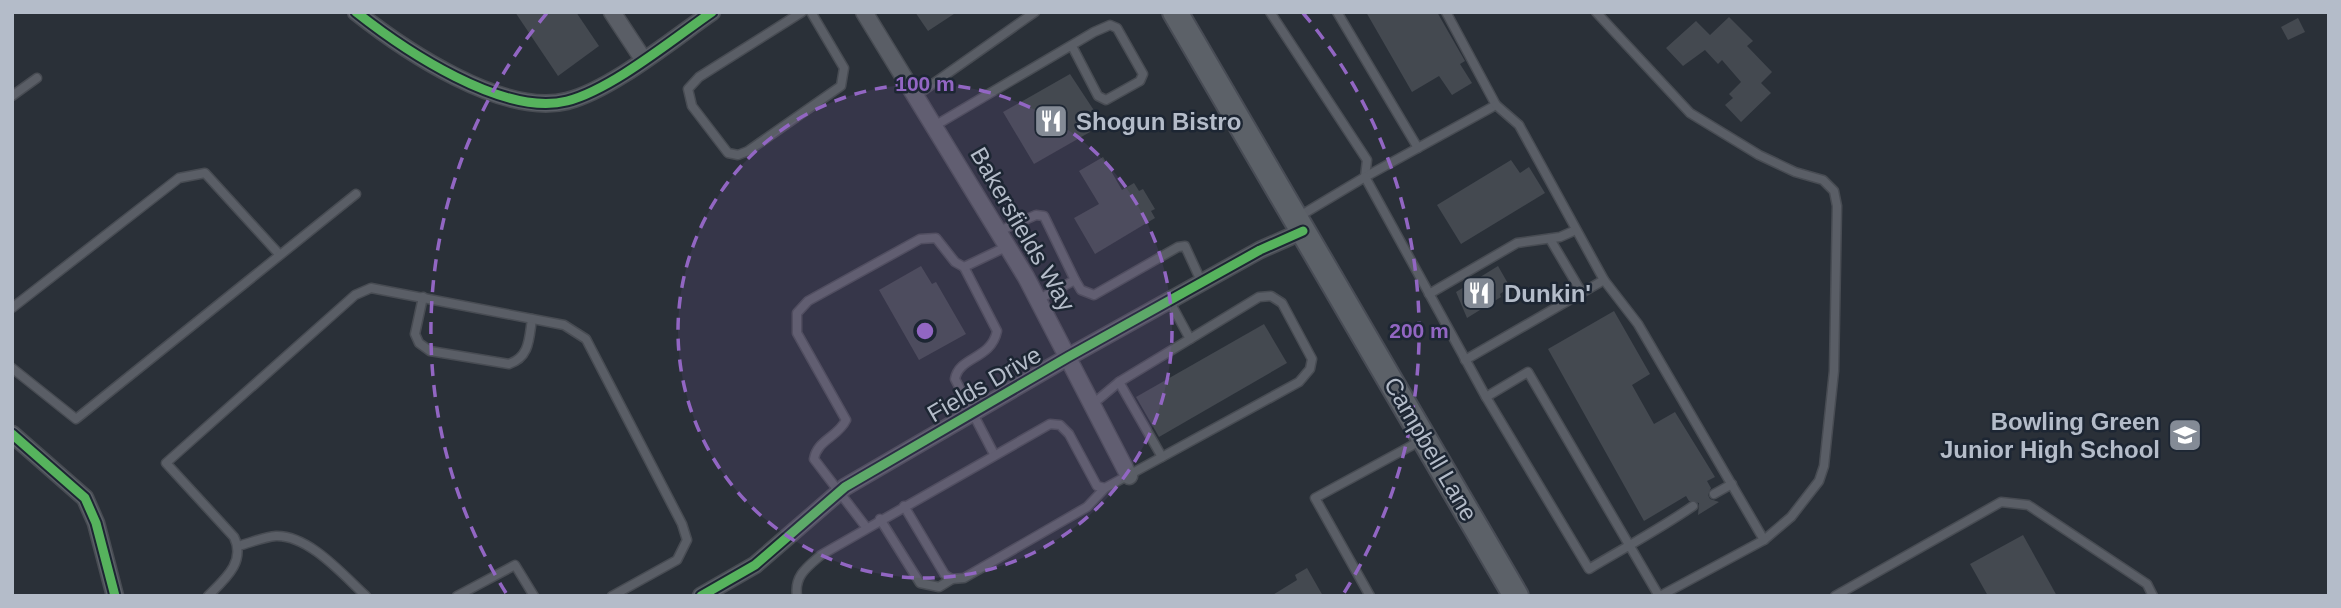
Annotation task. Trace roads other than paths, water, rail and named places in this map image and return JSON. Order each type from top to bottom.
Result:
[{"type":"main road","name":"Campbell Lane","points":[[1175,12],[1516,596]]},
{"type":"street","points":[[356,12],[416,54],[462,79],[532,102],[549,103],[579,97],[643,59],[712,12]]},
{"type":"street","points":[[612,12],[643,59]]},
{"type":"street","name":"Bakersfields Way","points":[[863,12],[936,125],[1039,299],[1129,476]]},
{"type":"street","name":"Fields Drive","points":[[701,596],[755,565],[838,493],[1068,357],[1261,250],[1299,225]]},
{"type":"street","points":[[12,434],[85,498],[96,523],[116,596]]},
{"type":"lane","points":[[802,12],[699,77],[688,89],[692,106],[728,153],[738,155],[748,151],[841,86],[844,68],[811,12]]},
{"type":"lane","points":[[917,95],[1035,12]]},
{"type":"lane","points":[[1270,12],[1367,160],[1365,177],[1486,397],[1589,569],[1693,506]]},
{"type":"lane","points":[[1337,12],[1418,148]]},
{"type":"lane","points":[[1446,12],[1496,105],[1519,125],[1604,280],[1638,324],[1764,540]]},
{"type":"lane","points":[[1486,397],[1528,372],[1659,596],[1764,540],[1807,500],[1824,466],[1834,371],[1838,239],[1834,191],[1823,180],[1795,172],[1748,150],[1690,113],[1595,12]]},
{"type":"lane","points":[[936,125],[1072,46],[1110,25],[1117,28],[1143,74],[1140,81],[1106,100],[1098,96],[1072,46]]},
{"type":"lane","points":[[12,96],[37,78]]},
{"type":"lane","points":[[1299,225],[1365,177],[1496,105]]},
{"type":"lane","points":[[12,308],[179,178],[205,173],[279,254]]},
{"type":"lane","points":[[12,368],[76,419],[356,194]]},
{"type":"lane","points":[[999,231],[1036,215],[1044,216],[1081,290],[1094,295],[1178,247],[1185,246],[1202,283]]},
{"type":"lane","points":[[1429,294],[1517,243],[1550,239],[1577,230]]},
{"type":"lane","points":[[866,527],[814,459],[815,450],[842,428],[846,420],[843,410],[797,332],[795,323],[800,306],[929,237],[943,243],[947,254],[964,267],[997,331],[990,349],[962,365],[956,373],[957,387],[994,454]]},
{"type":"lane","points":[[1550,239],[1582,293]]},
{"type":"lane","points":[[964,267],[1008,246]]},
{"type":"lane","points":[[1039,299],[1075,280]]},
{"type":"lane","points":[[1465,360],[1604,280]]},
{"type":"lane","points":[[208,596],[229,575],[239,555],[239,546],[234,537],[166,463],[362,290],[371,288],[564,325],[586,339],[686,534],[686,547],[677,560],[612,596]]},
{"type":"lane","points":[[880,519],[920,583],[939,587],[952,579],[976,573],[1076,514],[1095,501],[1105,488],[1299,382],[1310,369],[1312,359],[1282,303],[1271,296],[1259,297],[1119,383],[1094,403]]},
{"type":"lane","points":[[424,297],[415,334],[430,351],[509,364],[520,361],[527,350],[532,319]]},
{"type":"lane","points":[[1170,302],[1190,339]]},
{"type":"lane","points":[[1119,383],[1162,457]]},
{"type":"lane","points":[[797,596],[796,582],[805,568],[866,527],[1041,427],[1060,425],[1069,435],[1097,486],[1105,488]]},
{"type":"lane","points":[[1370,596],[1315,498],[1424,438]]},
{"type":"lane","points":[[1714,494],[1732,484]]},
{"type":"lane","points":[[1835,596],[2001,502],[2028,505],[2147,584],[2153,596]]},
{"type":"lane","points":[[904,506],[945,575],[952,579]]},
{"type":"lane","points":[[239,546],[266,538],[290,538],[328,562],[366,596]]},
{"type":"lane","points":[[457,596],[516,565],[534,596]]},
{"type":"place","name":"Shogun Bistro","points":[[1051,121]]},
{"type":"place","name":"Dunkin'","points":[[1479,293]]},
{"type":"place","name":"Bowling Green Junior High School","points":[[2185,435]]}]
